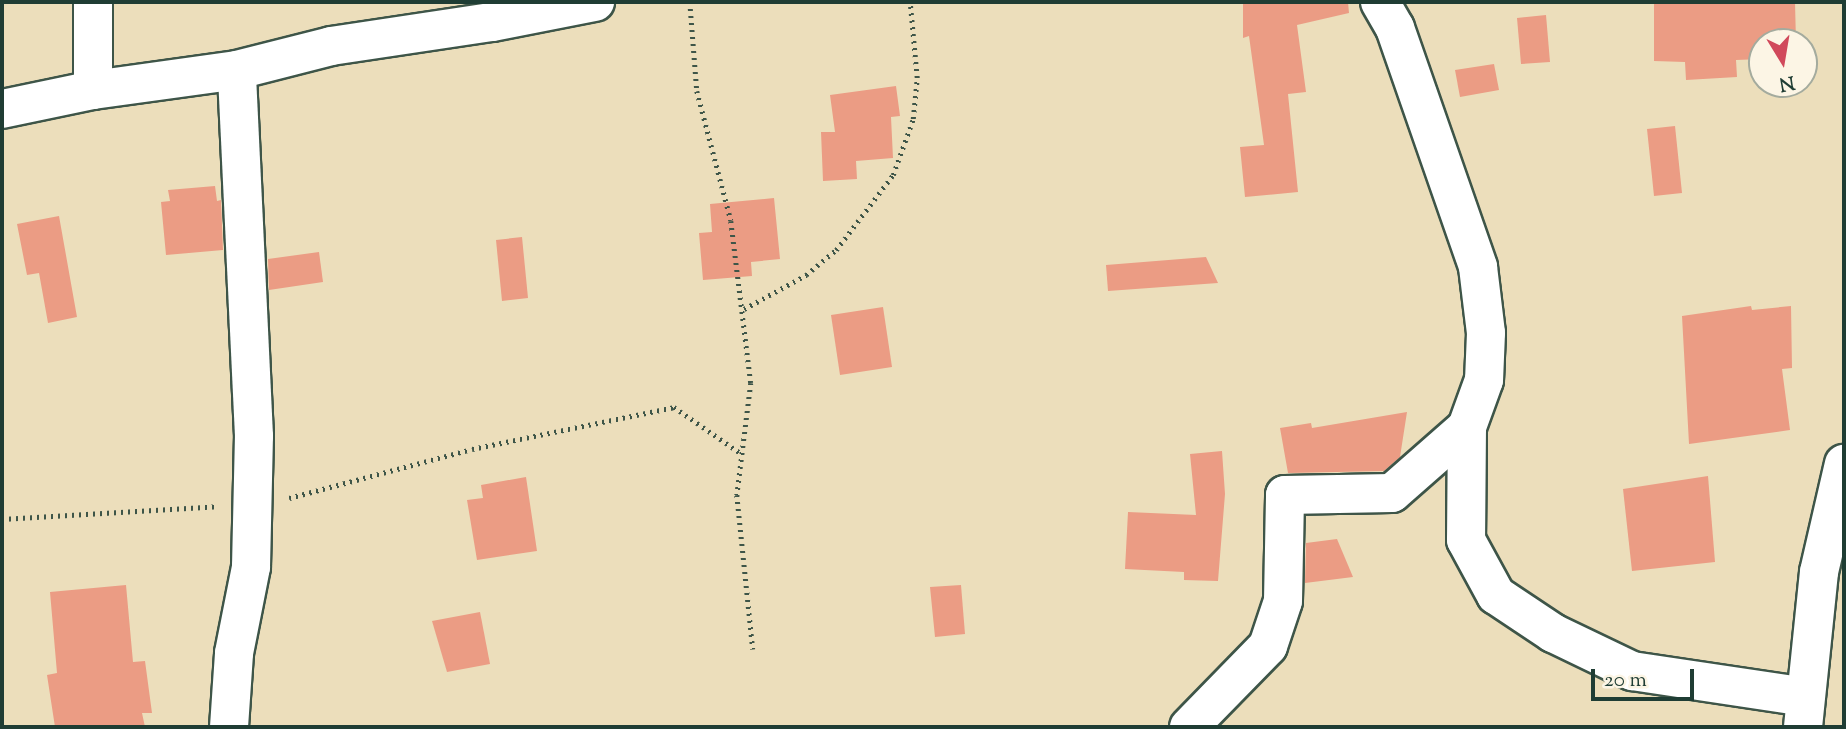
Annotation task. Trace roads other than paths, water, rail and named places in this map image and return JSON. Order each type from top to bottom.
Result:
[{"type":"street","points":[[93,2],[93,90]]},
{"type":"street","points":[[2,109],[93,90],[237,70],[331,46],[596,2]]},
{"type":"street","points":[[1380,2],[1395,29],[1478,267],[1486,333],[1484,380],[1467,426],[1466,540],[1496,595],[1553,633],[1632,671],[1804,712],[1819,572],[1844,464]]},
{"type":"street","points":[[229,727],[234,653],[251,567],[254,436],[237,70]]},
{"type":"street","points":[[1189,727],[1268,646],[1283,601],[1285,495],[1392,493],[1467,426]]}]
